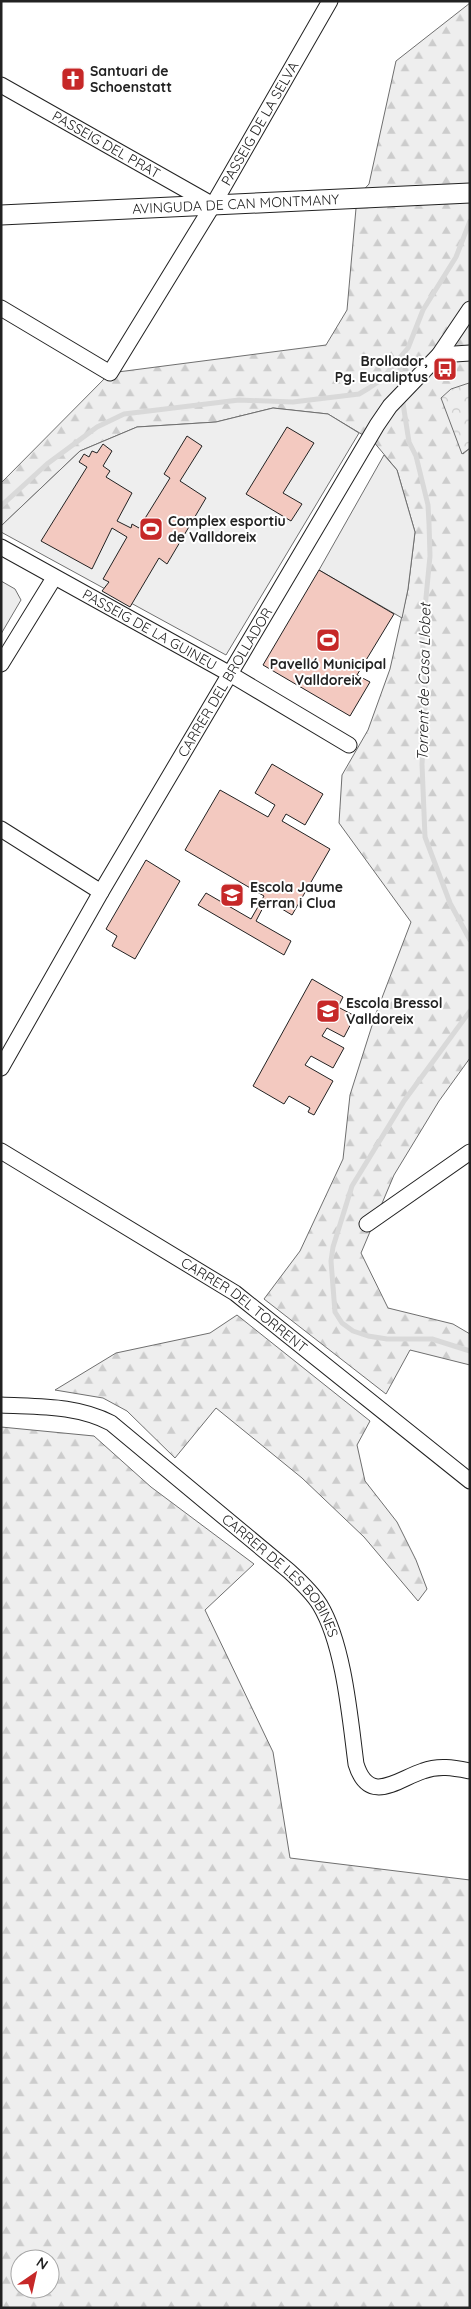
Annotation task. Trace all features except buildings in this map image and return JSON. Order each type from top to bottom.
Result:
[{"type":"street","name":"PASSEIG DE LA SELVA","points":[[1,308],[110,373],[213,205],[330,1]]},
{"type":"street","name":"PASSEIG DEL PRAT","points":[[1,85],[213,205]]},
{"type":"street","name":"AVINGUDA DE CAN MONTMANY","points":[[1,215],[470,193]]},
{"type":"street","name":"CARRER DEL BROLLADOR","points":[[1,1068],[101,892],[377,425],[390,406],[438,356],[470,309]]},
{"type":"street","points":[[438,356],[470,353]]},
{"type":"street","name":"PASSEIG DE LA GUINEU","points":[[1,547],[230,674],[349,745]]},
{"type":"street","points":[[1,664],[54,578]]},
{"type":"street","points":[[1,829],[101,892]]},
{"type":"street","name":"CARRER DEL TORRENT","points":[[1,1151],[234,1293],[470,1481]]},
{"type":"street","points":[[367,1224],[470,1152]]},
{"type":"street","name":"CARRER DE LES BOBINES","points":[[1,1405],[75,1410],[94,1415],[111,1423],[283,1566],[307,1589],[320,1605],[331,1630],[339,1657],[356,1764],[360,1778],[369,1785],[378,1787],[393,1786],[423,1770],[443,1767],[470,1771]]},
{"type":"green space","points":[[470,3],[470,386],[469,384],[463,454],[470,448],[470,1058],[439,1101],[394,1175],[361,1253],[388,1308],[453,1324],[470,1334],[470,1365],[410,1350],[386,1394],[264,1299],[300,1251],[343,1159],[350,1095],[375,1016],[411,922],[339,823],[342,775],[368,730],[390,669],[408,589],[415,532],[397,470],[373,441],[328,414],[273,408],[216,422],[137,427],[80,451],[1,526],[1,483],[110,373],[326,345],[347,310],[357,197],[369,184],[396,61]]},
{"type":"green space","points":[[469,383],[470,448],[462,454],[441,398],[451,389]]},
{"type":"green space","name":"Complex esportiu de Valldoreix","points":[[273,408],[328,414],[359,433],[226,655],[1,532],[1,526],[80,451],[137,427],[216,422]]},
{"type":"green space","points":[[237,1315],[370,1421],[357,1445],[365,1481],[397,1522],[416,1560],[427,1589],[418,1601],[364,1537],[302,1478],[216,1408],[175,1458],[127,1411],[103,1398],[55,1390],[116,1353],[210,1333]]},
{"type":"green space","points":[[1,1427],[94,1436],[151,1487],[254,1564],[205,1610],[273,1752],[290,1858],[470,1880],[470,2308],[1,2308]]},
{"type":"shaded area","points":[[384,455],[397,470],[415,532],[408,589],[402,618],[319,570]]},
{"type":"shaded area","points":[[1,581],[15,589],[21,600],[1,634]]},
{"type":"waterway","points":[[1,506],[47,464],[97,427],[124,414],[239,400],[293,402],[359,394],[369,388],[381,380],[408,348],[423,310],[456,257],[470,221]]},
{"type":"waterway","name":"Torrent de Casa Llobet","points":[[399,359],[402,388]]},
{"type":"waterway","name":"Torrent de Casa Llobet","points":[[402,397],[409,442],[416,456],[428,505],[429,523],[430,556],[422,639],[425,665],[425,716],[422,764],[425,837],[450,903],[470,940]]},
{"type":"waterway","name":"Torrent de Casa Llobet","points":[[470,1011],[404,1101],[352,1186],[333,1247],[331,1261],[335,1312],[342,1323],[353,1331],[387,1339],[432,1339],[470,1351]]},
{"type":"place","name":"Santuari de Schoenstatt","points":[[73,79]]},
{"type":"place","name":"Brollador, Pg. Eucaliptus","points":[[445,369]]},
{"type":"place","name":"Complex esportiu de Valldoreix","points":[[151,529]]},
{"type":"place","name":"Pavelló Municipal Valldoreix","points":[[328,640]]},
{"type":"place","name":"Escola Jaume Ferran i Clua","points":[[232,895]]},
{"type":"place","name":"Escola Bressol Valldoreix","points":[[328,1011]]}]
